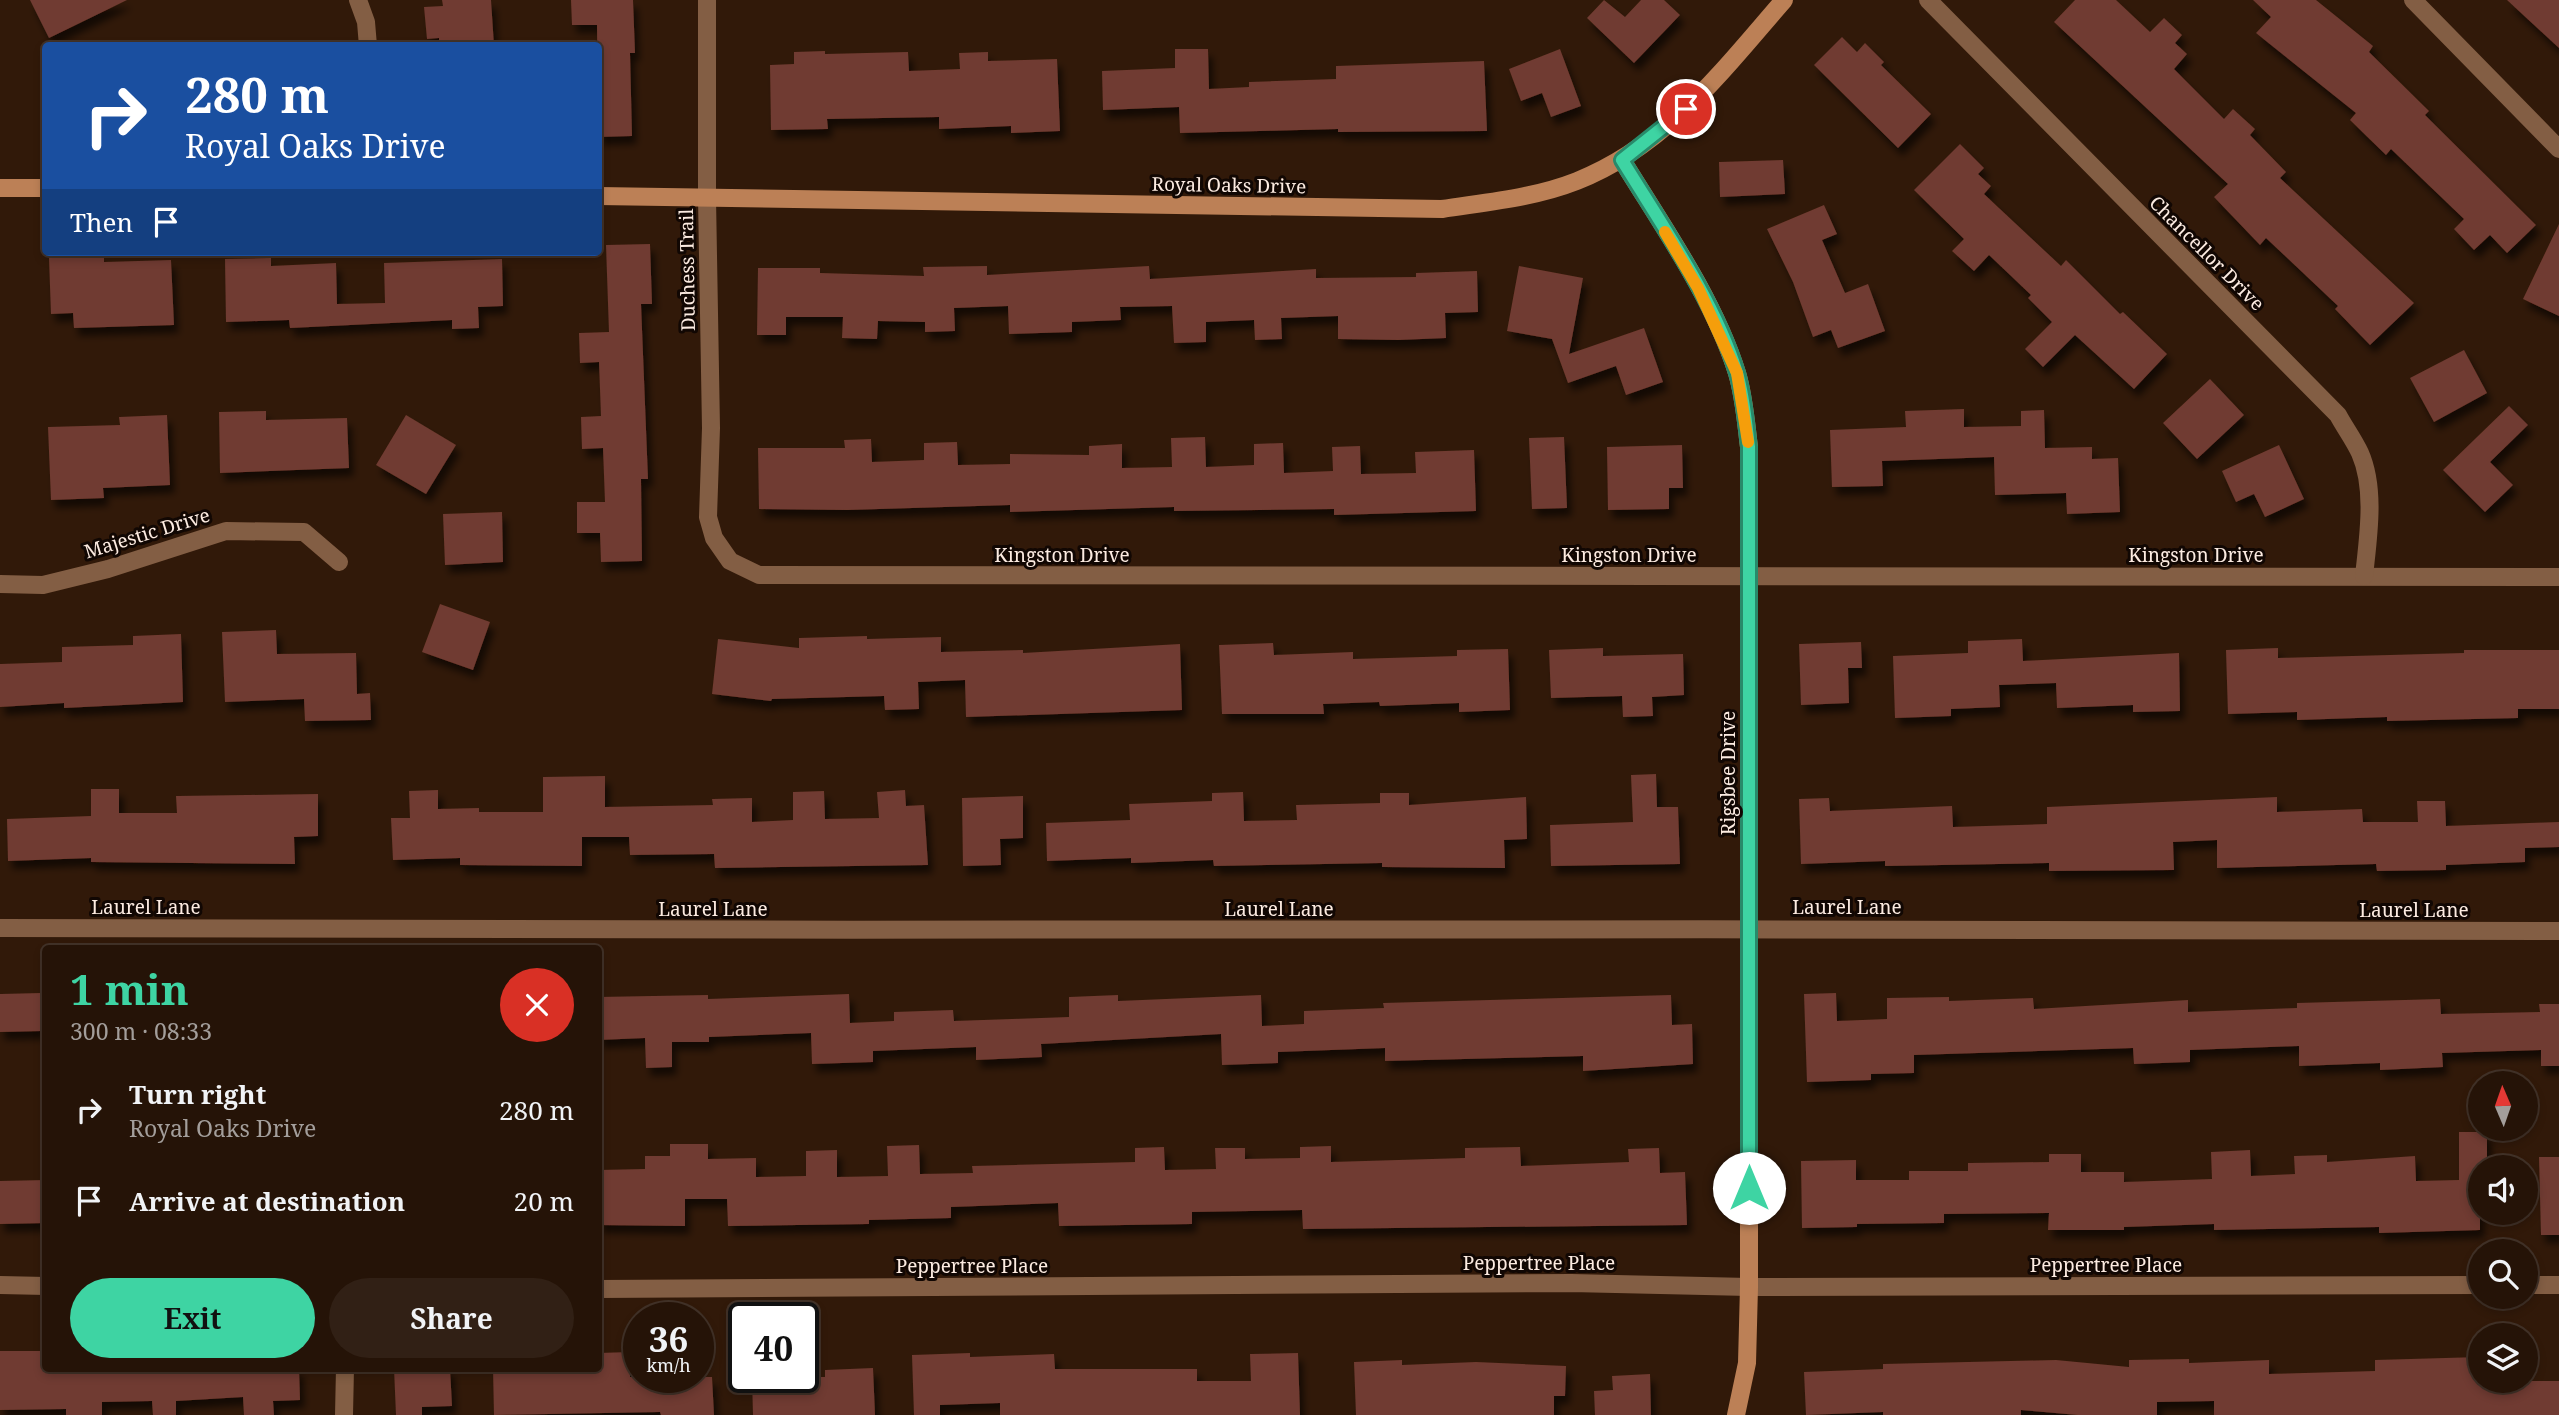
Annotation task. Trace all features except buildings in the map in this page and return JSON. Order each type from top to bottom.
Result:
[{"type":"street","points":[[358,0],[366,22],[368,42]]},
{"type":"street","name":"Duchess Trail","points":[[707,0],[710,16],[706,198],[711,428],[707,498],[708,517],[714,538]]},
{"type":"street","name":"Royal Oaks Drive","points":[[602,196],[1442,209],[1523,196],[1576,181],[1622,160],[1673,123],[1714,81],[1784,0]]},
{"type":"street","name":"Chancellor Drive","points":[[1928,0],[2338,415],[2361,454],[2367,484],[2368,528],[2364,576]]},
{"type":"street","points":[[2413,0],[2559,149]]},
{"type":"street","name":"Rigsbee Drive","points":[[1622,160],[1688,270],[1737,373],[1749,447],[1749,1287],[1747,1363],[1736,1415]]},
{"type":"street","points":[[0,188],[42,188]]},
{"type":"street","name":"Majestic Drive","points":[[0,584],[43,584],[69,578],[226,531],[304,532],[340,562]]},
{"type":"street","name":"Kingston Drive","points":[[714,538],[730,561],[759,575],[2559,577]]},
{"type":"street","name":"Laurel Lane","points":[[0,928],[2559,931]]},
{"type":"street","points":[[349,929],[349,945]]},
{"type":"street","name":"Peppertree Place","points":[[602,1289],[1571,1283],[1749,1287],[2468,1285]]},
{"type":"street","points":[[2538,1285],[2559,1284]]},
{"type":"street","points":[[0,1285],[42,1286]]},
{"type":"street","points":[[344,1415],[345,1372]]},
{"type":"slow traffic","points":[[1665,232],[1717,325],[1737,373],[1748,442]]},
{"type":"route","points":[[1686,109],[1673,123],[1622,160],[1688,270],[1717,325],[1737,373],[1745,414],[1749,447],[1749,1188]]}]
